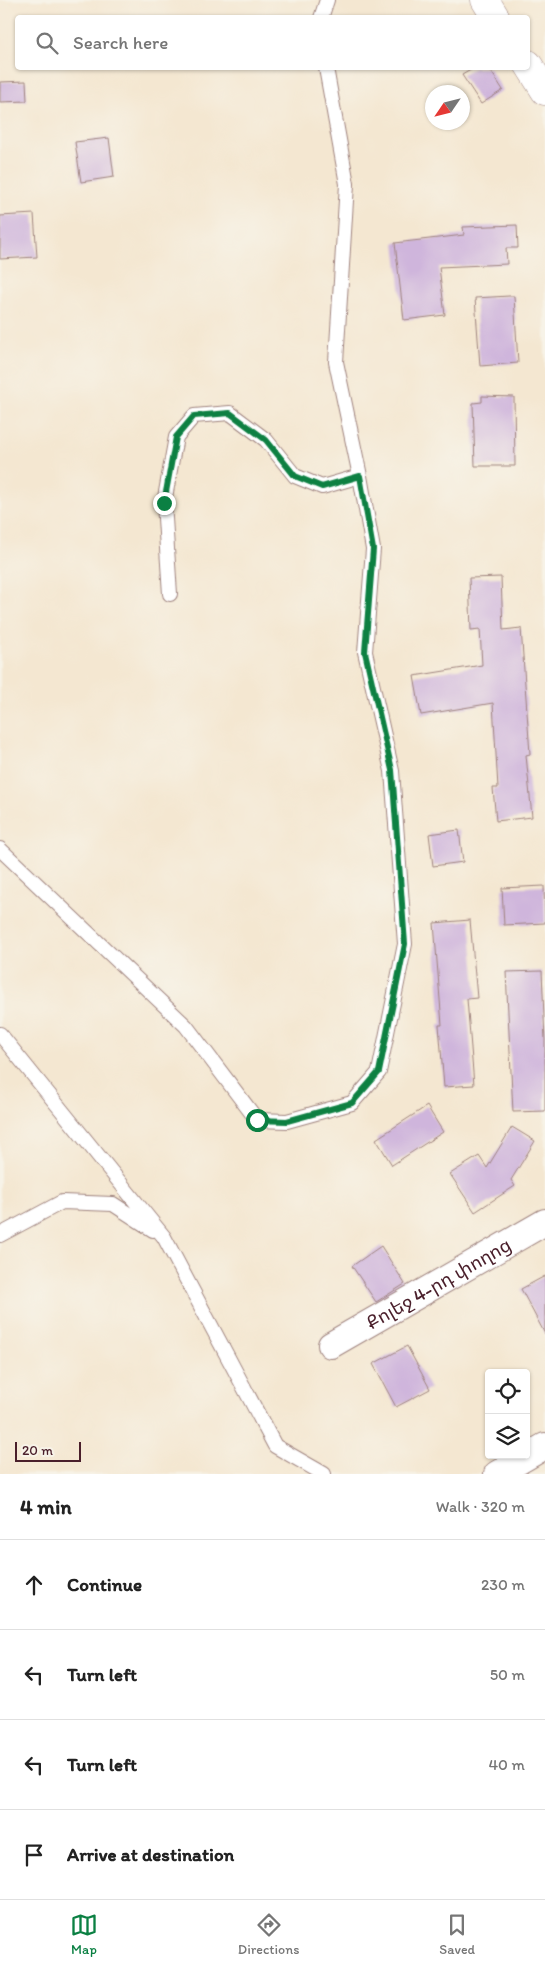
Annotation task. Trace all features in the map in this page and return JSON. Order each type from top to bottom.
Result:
[{"type":"street","points":[[530,67],[545,90]]},
{"type":"street","name":"Քոլեջ 4-րդ փողոց","points":[[330,1345],[545,1222]]},
{"type":"street","points":[[497,1474],[545,1446]]},
{"type":"lane","points":[[322,15],[327,0]]},
{"type":"lane","points":[[0,849],[186,1026],[257,1120],[287,1121],[352,1103],[379,1072],[405,944],[392,770],[365,652],[373,549],[336,362],[347,184],[326,70]]},
{"type":"lane","points":[[170,594],[164,503],[176,437],[194,416],[230,413],[266,440],[295,476],[322,487],[360,476]]},
{"type":"lane","points":[[0,1034],[164,1237],[275,1446],[324,1474]]},
{"type":"lane","points":[[0,1235],[62,1202],[113,1204],[164,1237]]},
{"type":"building","points":[[471,70],[490,70],[503,90],[481,104],[462,75]]},
{"type":"building","points":[[26,81],[27,101],[0,102],[0,82]]},
{"type":"building","points":[[109,138],[114,177],[81,182],[75,142]]},
{"type":"building","points":[[34,214],[37,257],[0,259],[0,216]]},
{"type":"building","points":[[517,225],[518,248],[506,248],[507,264],[439,267],[445,315],[404,320],[395,243],[464,235],[463,227]]},
{"type":"building","points":[[514,296],[518,363],[480,366],[475,298]]},
{"type":"building","points":[[482,396],[514,397],[515,466],[475,466],[473,403],[482,402]]},
{"type":"building","points":[[501,577],[503,630],[521,628],[530,754],[526,755],[532,817],[496,821],[493,788],[498,788],[493,703],[421,715],[414,676],[482,665],[480,629],[471,630],[469,578]]},
{"type":"building","points":[[459,830],[463,862],[433,866],[429,834]]},
{"type":"building","points":[[544,886],[545,923],[504,925],[502,888]]},
{"type":"building","points":[[470,920],[477,998],[467,999],[474,1085],[444,1087],[439,1025],[442,1025],[434,923]]},
{"type":"building","points":[[542,971],[545,1040],[545,1111],[513,1112],[506,972]]},
{"type":"building","points":[[427,1106],[443,1132],[392,1165],[376,1139]]},
{"type":"building","points":[[512,1127],[535,1141],[511,1180],[515,1186],[475,1212],[450,1174],[479,1156],[487,1168]]},
{"type":"building","points":[[381,1246],[405,1284],[376,1302],[352,1266]]},
{"type":"building","points":[[545,1276],[545,1334],[521,1289]]},
{"type":"building","points":[[407,1346],[430,1389],[396,1407],[373,1364]]},
{"type":"route","points":[[164,503],[176,437],[194,416],[230,413],[266,440],[295,476],[322,487],[360,476],[373,549],[365,652],[392,770],[405,944],[379,1072],[352,1103],[287,1121],[257,1120]]}]
